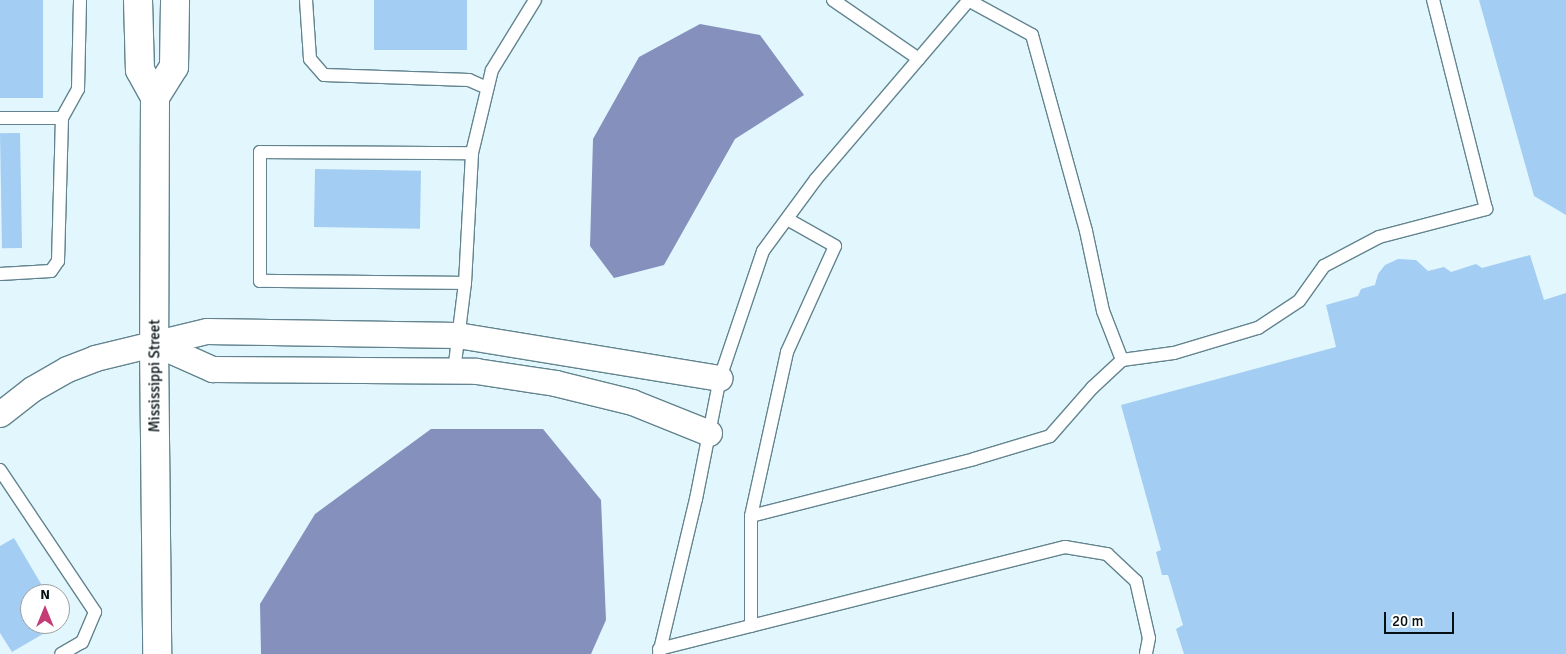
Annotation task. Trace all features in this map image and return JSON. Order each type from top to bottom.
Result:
[{"type":"street","name":"Mississippi Street","points":[[138,0],[140,70],[155,97],[154,342],[157,654]]},
{"type":"street","points":[[155,97],[174,67],[174,0]]},
{"type":"street","points":[[0,414],[32,389],[67,370],[111,353],[207,331],[457,335],[720,378]]},
{"type":"street","points":[[154,342],[212,369],[476,371],[555,383],[632,402],[710,433]]},
{"type":"lane","points":[[0,274],[51,271],[58,261],[62,118],[78,89],[80,0]]},
{"type":"lane","points":[[306,0],[310,60],[324,75],[469,80],[487,88]]},
{"type":"lane","points":[[454,371],[457,335],[465,284],[472,153],[492,70],[535,0]]},
{"type":"lane","points":[[833,0],[919,59]]},
{"type":"lane","points":[[1122,360],[1103,311],[1086,232],[1032,35],[969,0],[816,180],[763,251],[720,378],[696,498],[659,652],[751,626],[1065,547],[1107,554],[1136,581],[1149,638],[1146,654]]},
{"type":"lane","points":[[751,516],[974,459],[1050,436],[1092,388],[1122,360],[1174,353],[1258,328],[1299,301],[1324,266],[1379,237],[1486,209],[1433,0]]},
{"type":"lane","points":[[0,118],[62,118]]},
{"type":"lane","points":[[465,284],[260,281],[260,152],[472,153]]},
{"type":"lane","points":[[751,626],[751,516],[787,352],[835,246],[787,219]]},
{"type":"lane","points":[[0,470],[95,612],[82,642],[61,654]]},
{"type":"water","points":[[700,24],[760,35],[804,95],[735,139],[664,265],[614,278],[590,246],[593,139],[639,57]]},
{"type":"water","points":[[431,429],[543,429],[601,500],[606,620],[591,654],[261,654],[260,604],[315,514]]},
{"type":"building","points":[[0,0],[43,0],[43,98],[0,98]]},
{"type":"building","points":[[374,0],[467,0],[467,50],[374,50]]},
{"type":"building","points":[[1479,0],[1566,0],[1566,215],[1534,196]]},
{"type":"building","points":[[0,133],[20,133],[22,248],[2,248]]},
{"type":"building","points":[[315,169],[421,171],[420,229],[314,227]]},
{"type":"building","points":[[1530,255],[1544,300],[1566,293],[1566,654],[1184,654],[1176,629],[1183,625],[1168,575],[1162,575],[1156,552],[1161,550],[1121,405],[1336,347],[1326,305],[1358,296],[1361,289],[1375,285],[1378,274],[1385,265],[1398,259],[1416,260],[1428,271],[1444,267],[1451,272],[1476,264],[1482,268]]},
{"type":"building","points":[[14,538],[41,584],[20,584],[20,634],[43,634],[12,652],[0,633],[0,546]]}]
